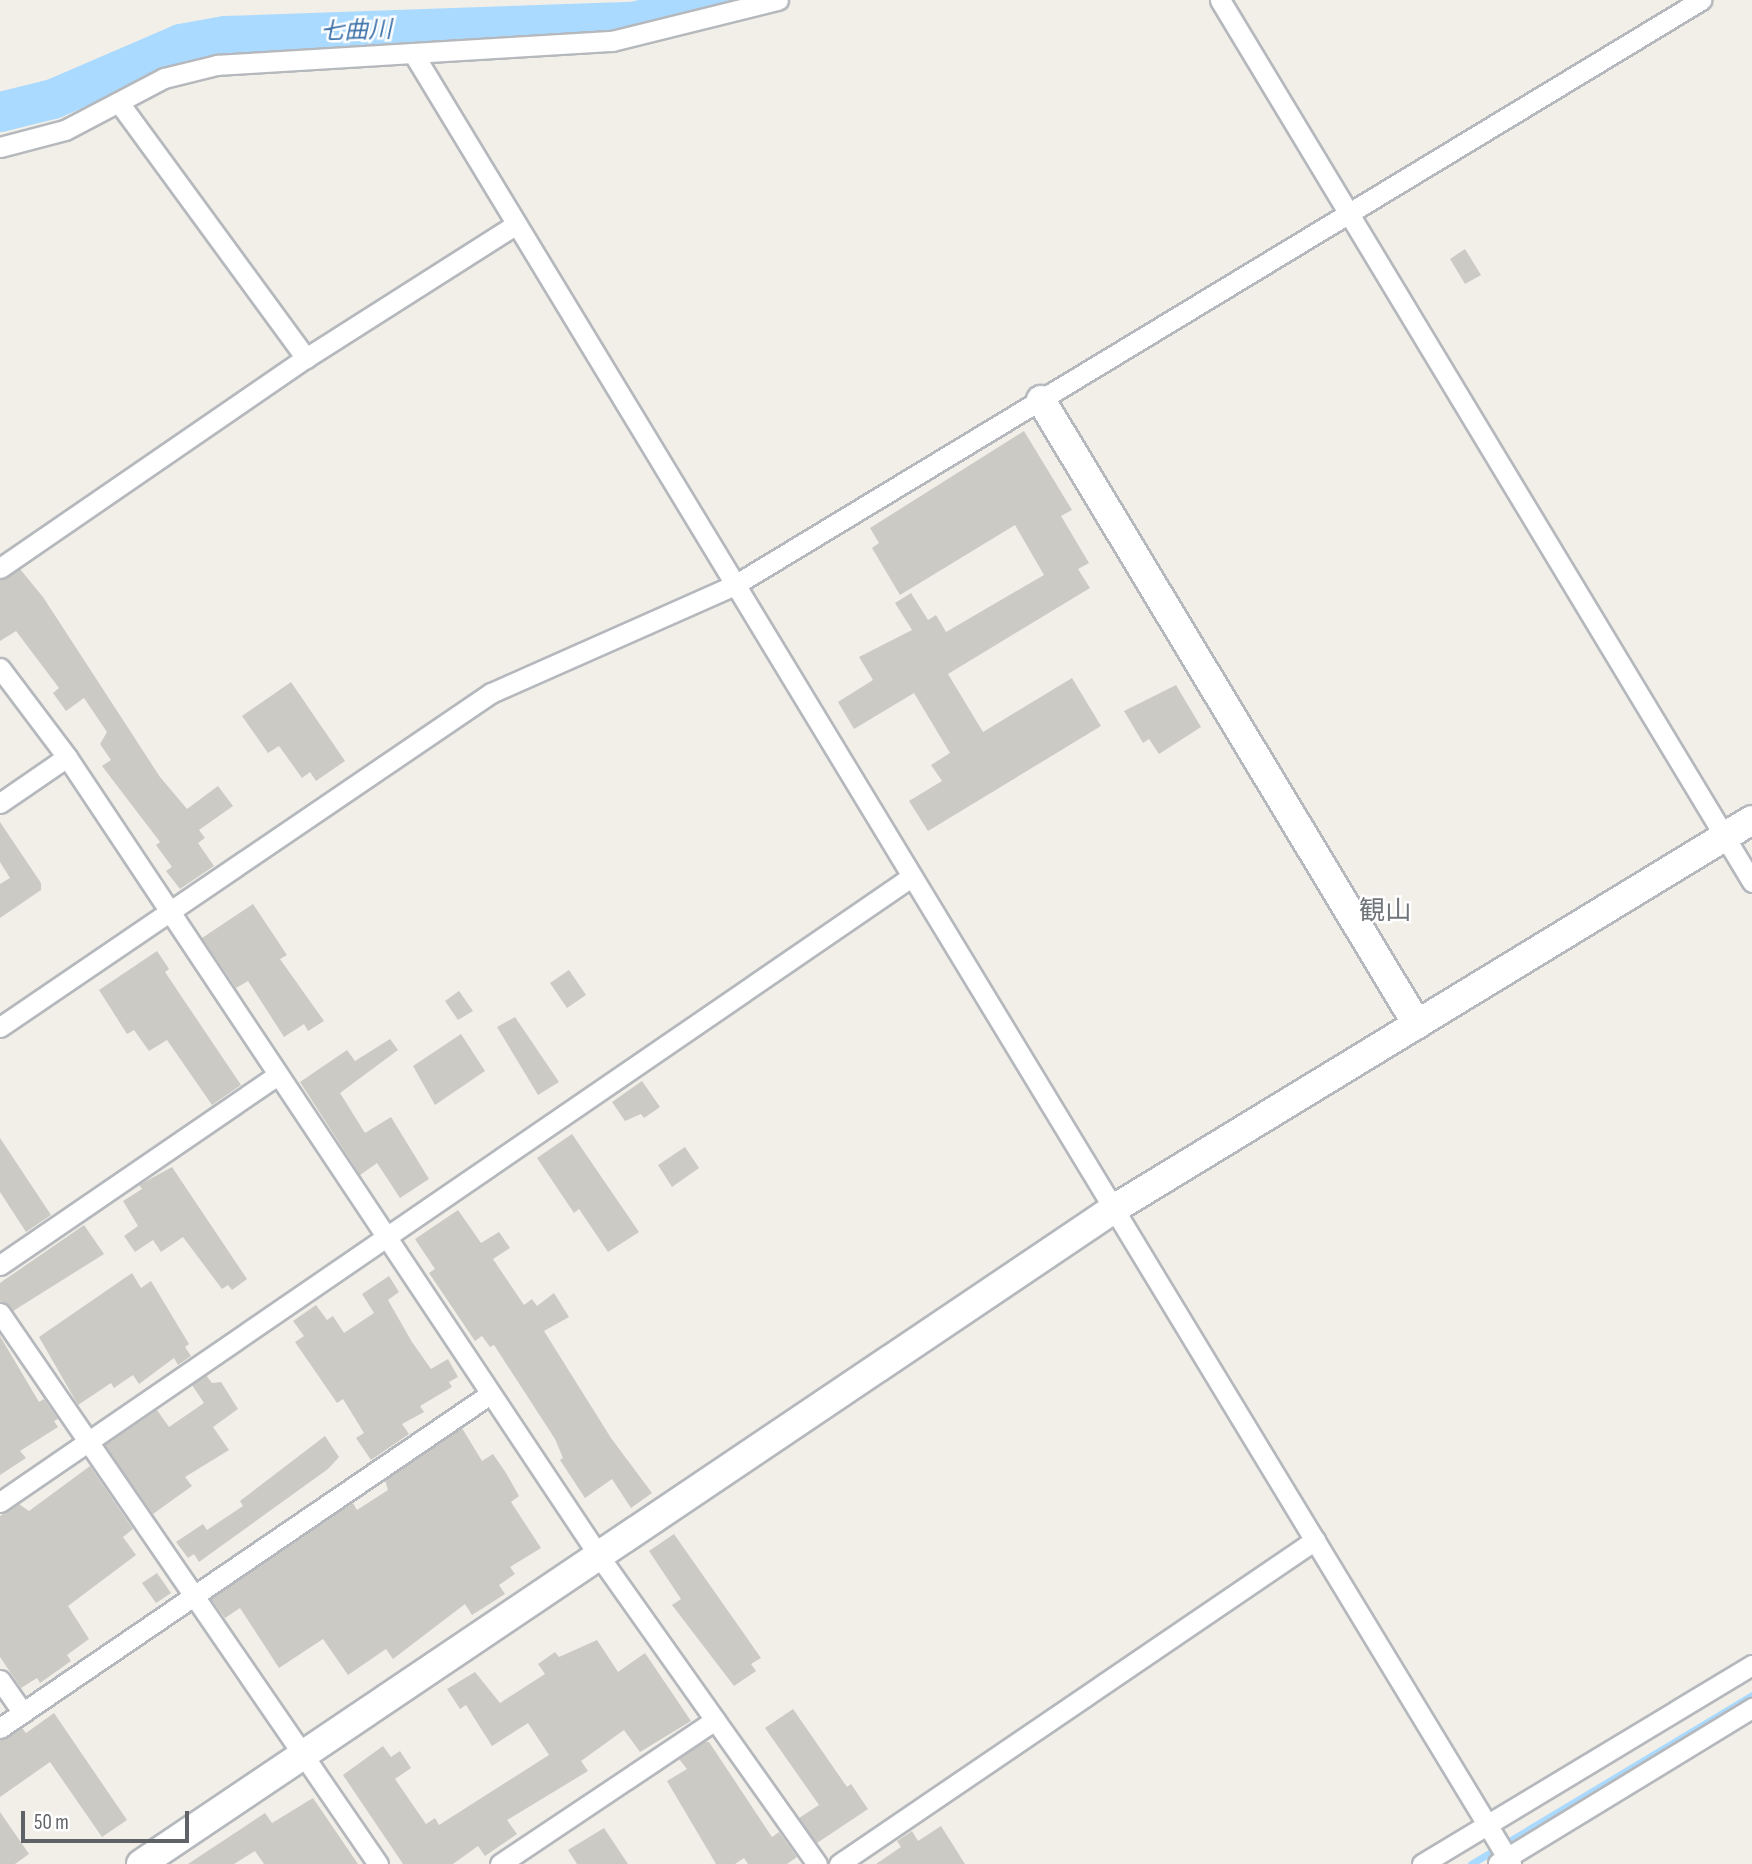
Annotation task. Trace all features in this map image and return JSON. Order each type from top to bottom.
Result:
[{"type":"street","points":[[0,147],[65,130],[120,104],[164,78],[217,65],[612,41],[778,0]]},
{"type":"street","points":[[1220,0],[1347,215],[1752,882]]},
{"type":"street","points":[[0,1027],[491,693],[733,586],[1701,0]]},
{"type":"street","points":[[413,53],[733,586],[1487,1824],[1505,1862],[1752,1708]]},
{"type":"street","points":[[120,104],[306,358]]},
{"type":"street","points":[[0,568],[306,358],[515,225]]},
{"type":"street","points":[[1041,400],[1417,1024]]},
{"type":"street","points":[[0,668],[67,757],[599,1556],[817,1864]]},
{"type":"street","points":[[0,803],[67,757]]},
{"type":"street","points":[[141,1864],[300,1754],[1112,1210],[1752,820]]},
{"type":"street","points":[[0,1502],[388,1240],[911,877]]},
{"type":"street","points":[[0,1265],[278,1075]]},
{"type":"street","points":[[0,1313],[91,1441],[194,1599],[378,1864]]},
{"type":"street","points":[[0,1728],[194,1599],[490,1394]]},
{"type":"street","points":[[839,1864],[1315,1540]]},
{"type":"street","points":[[1422,1864],[1752,1665]]},
{"type":"street","points":[[0,1680],[23,1713]]},
{"type":"street","points":[[500,1864],[715,1720]]},
{"type":"building","points":[[1465,249],[1481,275],[1465,284],[1450,259]]},
{"type":"building","points":[[1024,431],[1072,510],[1061,516],[1089,563],[1078,569],[1090,588],[948,674],[983,732],[1072,678],[1101,726],[928,831],[909,801],[942,781],[931,765],[950,753],[914,693],[854,729],[838,702],[873,680],[859,657],[912,630],[895,603],[911,593],[928,620],[936,615],[946,632],[1044,575],[1015,525],[900,595],[872,548],[879,543],[870,528]]},
{"type":"building","points":[[20,569],[43,597],[160,777],[187,809],[218,786],[233,806],[199,830],[205,838],[198,843],[214,866],[180,889],[166,871],[172,867],[156,845],[160,842],[102,766],[111,760],[100,744],[107,732],[84,698],[66,711],[53,693],[59,688],[16,631],[0,641],[0,580]]},
{"type":"building","points":[[291,682],[345,761],[316,781],[310,772],[302,778],[279,746],[268,753],[242,716]]},
{"type":"building","points":[[1176,685],[1201,727],[1159,754],[1149,739],[1143,743],[1124,711]]},
{"type":"building","points":[[0,822],[41,883],[41,890],[0,918],[0,884],[10,878],[0,862]]},
{"type":"building","points":[[253,904],[287,955],[280,959],[324,1021],[308,1031],[304,1024],[284,1037],[248,981],[236,988],[202,938]]},
{"type":"building","points":[[157,951],[169,969],[165,972],[241,1085],[212,1105],[167,1040],[149,1051],[134,1030],[127,1034],[99,990]]},
{"type":"building","points":[[569,970],[586,995],[567,1008],[550,983]]},
{"type":"building","points":[[459,991],[473,1011],[458,1020],[445,1001]]},
{"type":"building","points":[[515,1017],[559,1082],[538,1095],[497,1027]]},
{"type":"building","points":[[461,1034],[485,1071],[435,1105],[413,1066]]},
{"type":"building","points":[[390,1039],[398,1050],[340,1093],[365,1133],[391,1117],[429,1179],[400,1198],[377,1163],[360,1175],[300,1082],[347,1050],[355,1061]]},
{"type":"building","points":[[642,1081],[660,1107],[644,1118],[641,1114],[625,1121],[612,1102]]},
{"type":"building","points":[[572,1134],[639,1232],[608,1252],[579,1209],[574,1213],[537,1158]]},
{"type":"building","points":[[0,1138],[51,1215],[26,1232],[0,1192]]},
{"type":"building","points":[[685,1147],[699,1168],[672,1187],[658,1165]]},
{"type":"building","points":[[172,1167],[247,1279],[232,1290],[228,1285],[222,1289],[183,1237],[161,1252],[153,1240],[135,1252],[124,1236],[138,1226],[123,1201],[142,1189],[139,1185]]},
{"type":"building","points":[[458,1210],[481,1243],[499,1232],[510,1248],[493,1259],[524,1305],[532,1299],[537,1306],[554,1293],[569,1317],[544,1331],[611,1438],[652,1493],[631,1508],[612,1479],[585,1498],[560,1460],[563,1458],[555,1439],[494,1345],[490,1347],[482,1336],[475,1341],[429,1273],[435,1269],[415,1239]]},
{"type":"building","points":[[84,1225],[104,1254],[13,1311],[0,1301],[0,1283]]},
{"type":"building","points":[[132,1273],[141,1288],[151,1281],[189,1344],[185,1347],[191,1356],[178,1365],[174,1358],[139,1384],[133,1375],[114,1388],[111,1383],[78,1405],[39,1337]]},
{"type":"building","points":[[389,1276],[399,1292],[388,1300],[412,1342],[431,1369],[448,1359],[458,1377],[449,1382],[452,1387],[420,1406],[424,1412],[402,1424],[409,1434],[371,1460],[356,1438],[364,1433],[343,1399],[337,1403],[295,1342],[304,1336],[293,1321],[316,1305],[327,1320],[333,1316],[344,1333],[374,1313],[362,1294]]},
{"type":"building","points":[[0,1336],[39,1402],[44,1399],[58,1419],[54,1421],[58,1427],[20,1451],[26,1458],[0,1475]]},
{"type":"building","points":[[206,1375],[212,1383],[221,1382],[238,1409],[213,1427],[229,1450],[185,1477],[192,1486],[153,1514],[105,1445],[157,1410],[169,1427],[204,1403],[192,1385]]},
{"type":"building","points":[[462,1428],[482,1461],[493,1454],[506,1473],[519,1496],[511,1502],[541,1548],[510,1567],[515,1574],[499,1585],[505,1594],[472,1615],[465,1604],[393,1659],[386,1649],[348,1675],[323,1639],[279,1668],[240,1608],[225,1618],[211,1599],[353,1503],[357,1510],[388,1490],[385,1480]]},
{"type":"building","points":[[325,1436],[339,1457],[328,1469],[199,1562],[194,1554],[188,1558],[176,1542],[203,1524],[207,1530],[243,1506],[240,1501]]},
{"type":"building","points":[[90,1466],[133,1529],[123,1537],[136,1555],[68,1606],[89,1639],[67,1655],[71,1661],[40,1683],[37,1678],[21,1688],[0,1657],[0,1516],[19,1504],[29,1511]]},
{"type":"building","points":[[674,1534],[761,1658],[751,1664],[756,1671],[734,1686],[672,1605],[681,1599],[649,1551]]},
{"type":"building","points":[[157,1573],[171,1593],[156,1603],[142,1583]]},
{"type":"building","points":[[597,1640],[618,1672],[645,1653],[691,1721],[640,1752],[624,1730],[581,1761],[588,1771],[507,1820],[517,1834],[485,1856],[478,1846],[453,1864],[403,1864],[343,1775],[383,1746],[391,1757],[400,1751],[411,1768],[395,1779],[426,1824],[435,1818],[439,1825],[549,1755],[528,1723],[492,1746],[466,1705],[460,1709],[447,1689],[475,1672],[500,1703],[545,1674],[538,1664],[555,1652],[559,1657]]},
{"type":"building","points":[[793,1709],[847,1787],[851,1784],[868,1809],[817,1843],[799,1818],[819,1805],[765,1728]]},
{"type":"building","points":[[54,1713],[127,1820],[102,1837],[50,1762],[0,1797],[0,1740],[22,1728],[26,1733]]},
{"type":"building","points":[[704,1742],[709,1742],[772,1837],[779,1832],[797,1857],[787,1864],[748,1864],[744,1858],[735,1864],[716,1864],[667,1781],[687,1769],[679,1759]]},
{"type":"building","points":[[313,1798],[358,1864],[264,1864],[255,1851],[234,1864],[188,1864],[265,1813],[272,1823]]},
{"type":"building","points":[[0,1812],[29,1854],[15,1864],[0,1864]]},
{"type":"building","points":[[941,1826],[965,1864],[876,1864],[901,1847],[897,1841],[912,1831],[918,1841]]},
{"type":"building","points":[[604,1828],[628,1864],[577,1864],[568,1850]]},
{"type":"waterway","name":"七曲川","points":[[0,112],[53,99],[181,44],[225,36],[633,22],[723,0]]},
{"type":"waterway","points":[[1471,1864],[1752,1695]]},
{"type":"district","name":"観山","points":[[1385,912]]}]
